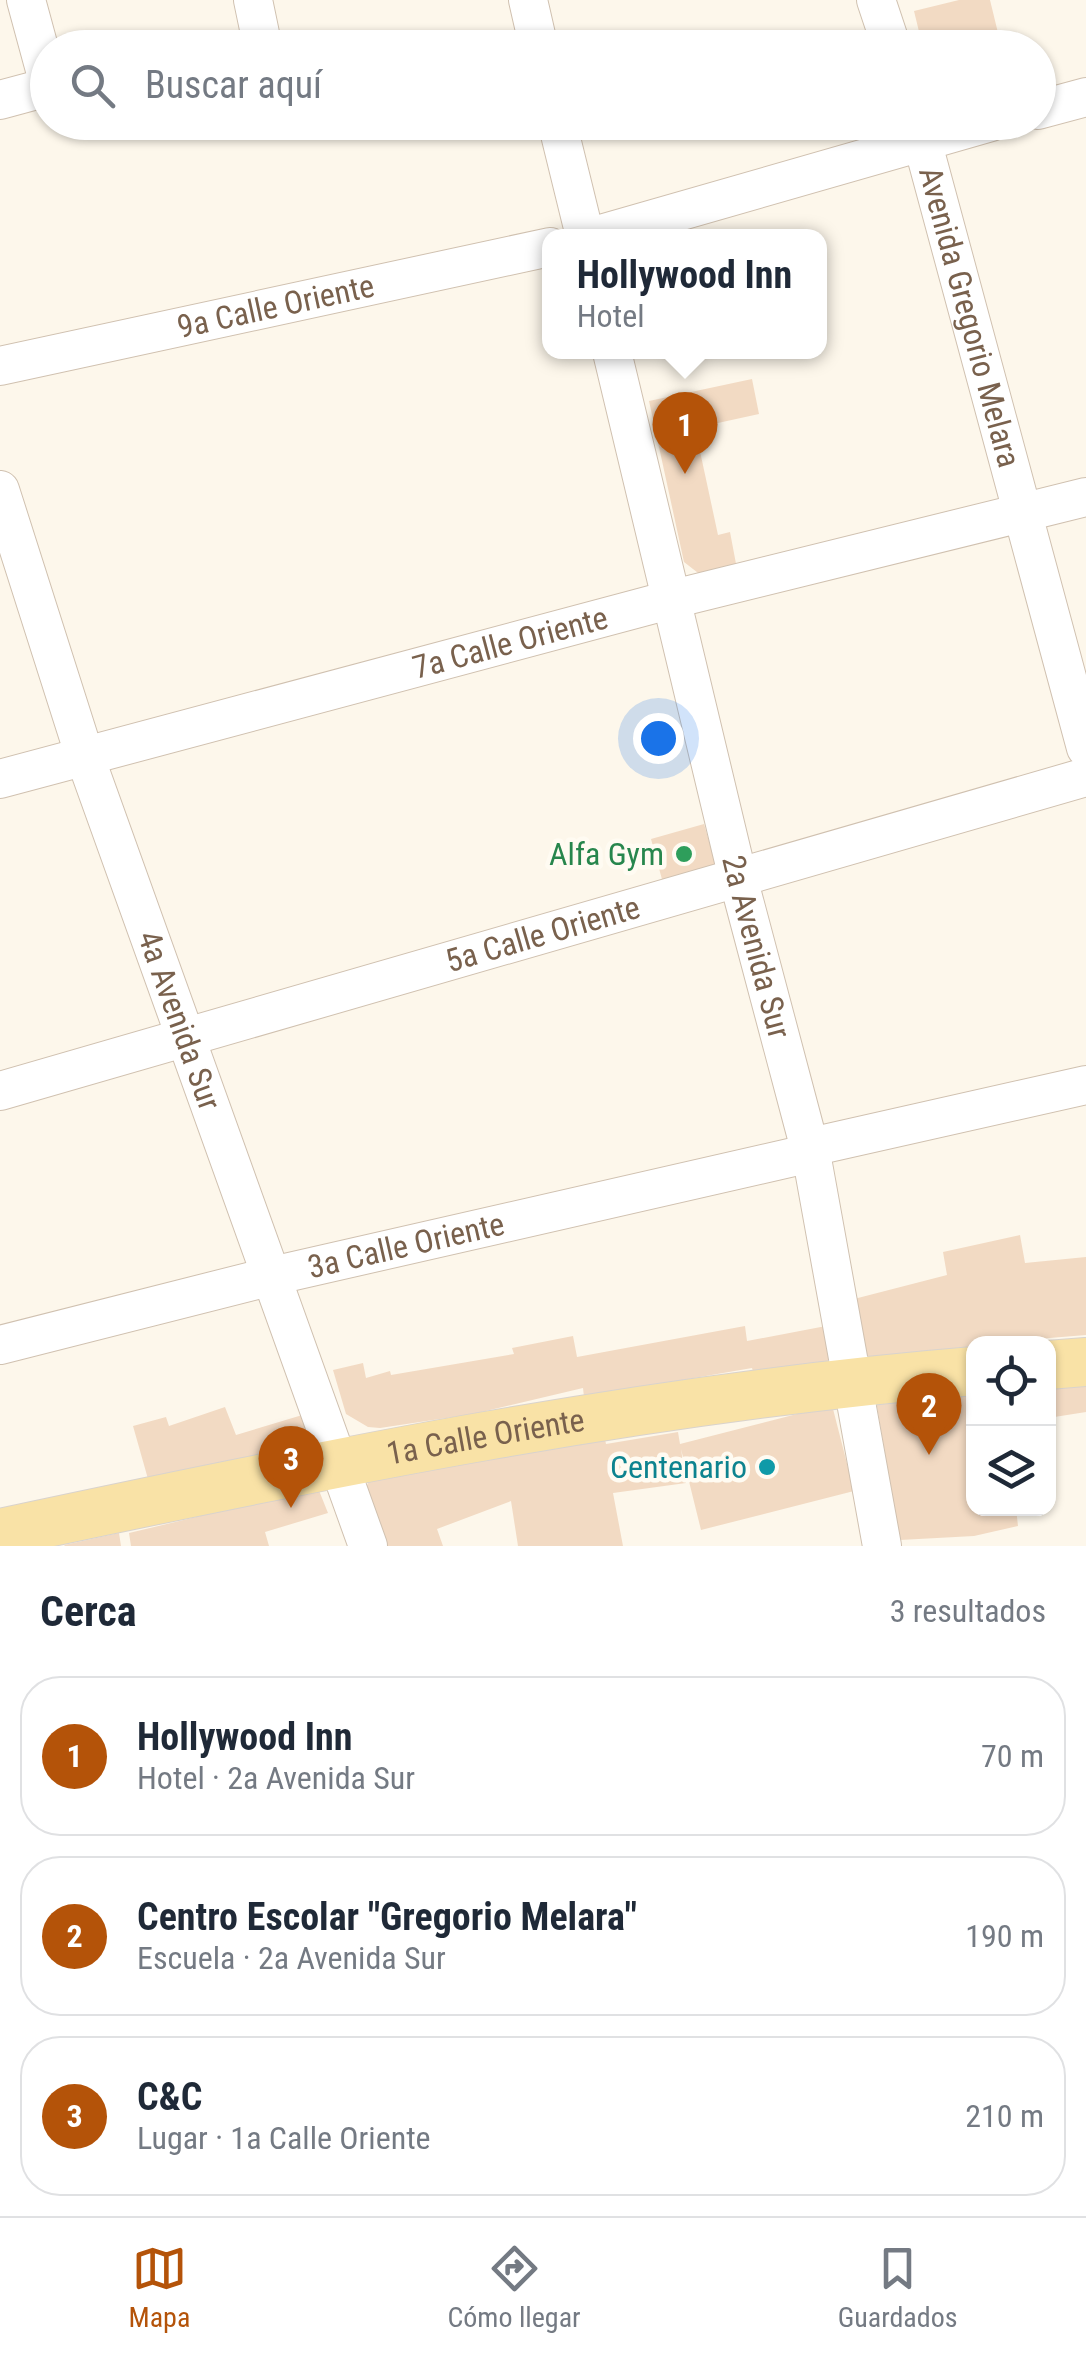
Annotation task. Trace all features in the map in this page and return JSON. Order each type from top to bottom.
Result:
[{"type":"main road","points":[[1056,1364],[1086,1362]]},
{"type":"main road","name":"1a Calle Oriente","points":[[0,1533],[338,1460],[658,1408],[854,1381],[966,1372]]},
{"type":"street","points":[[26,0],[34,30]]},
{"type":"street","points":[[253,0],[259,30]]},
{"type":"street","points":[[528,0],[536,30]]},
{"type":"street","points":[[876,0],[886,30]]},
{"type":"street","points":[[0,100],[30,90]]},
{"type":"street","points":[[1056,105],[1086,97]]},
{"type":"street","points":[[562,140],[583,229]]},
{"type":"street","points":[[616,229],[895,140]]},
{"type":"street","name":"Avenida Gregorio Melara","points":[[922,140],[1086,748]]},
{"type":"street","name":"9a Calle Oriente","points":[[0,366],[542,249]]},
{"type":"street","name":"2a Avenida Sur","points":[[614,359],[738,878],[811,1154],[882,1546]]},
{"type":"street","name":"4a Avenida Sur","points":[[0,490],[85,757],[368,1546]]},
{"type":"street","name":"7a Calle Oriente","points":[[0,779],[672,599],[1086,496]]},
{"type":"street","name":"5a Calle Oriente","points":[[0,1091],[1086,777]]},
{"type":"street","name":"3a Calle Oriente","points":[[811,1154],[824,1144],[1086,1085]]},
{"type":"street","name":"3a Calle Oriente","points":[[0,1345],[272,1276],[811,1154],[844,1160],[1086,1107]]},
{"type":"building","points":[[959,0],[990,0],[997,30],[919,30],[914,11]]},
{"type":"building","points":[[752,379],[759,414],[695,428],[718,535],[730,532],[737,569],[702,576],[684,562],[649,401]]},
{"type":"building","name":"Alfa Gym","points":[[704,824],[717,868],[663,883],[651,839]]},
{"type":"building","points":[[1020,1235],[1025,1263],[1086,1257],[1086,1335],[966,1336],[966,1347],[960,1350],[867,1362],[854,1299],[947,1275],[943,1252]]},
{"type":"building","points":[[745,1326],[747,1341],[826,1326],[832,1360],[754,1375],[752,1368],[584,1397],[583,1388],[473,1414],[380,1428],[368,1427],[346,1414],[333,1370],[363,1363],[366,1378],[390,1371],[391,1375],[514,1354],[512,1348],[573,1336],[577,1357]]},
{"type":"building","points":[[1086,1373],[1086,1412],[1056,1417],[1056,1377]]},
{"type":"building","points":[[966,1388],[966,1516],[1017,1516],[1018,1526],[974,1536],[900,1540],[876,1401]]},
{"type":"building","points":[[832,1405],[854,1491],[701,1530],[681,1449],[686,1483],[613,1493],[623,1546],[518,1546],[511,1501],[437,1529],[443,1546],[384,1546],[365,1491],[369,1480],[604,1434],[606,1444],[678,1432],[680,1444]]},
{"type":"building","points":[[225,1407],[236,1435],[309,1413],[312,1444],[148,1479],[133,1426],[166,1417],[169,1426]]},
{"type":"building","points":[[318,1488],[328,1513],[265,1532],[269,1546],[131,1546],[129,1533]]},
{"type":"building","points":[[119,1533],[121,1546],[64,1545]]},
{"type":"place","name":"Hollywood Inn","points":[[685,474]]},
{"type":"place","name":"Alfa Gym","points":[[684,854]]},
{"type":"place","name":"Centro Escolar \"Gregorio Melara\"","points":[[929,1455]]},
{"type":"place","name":"Centenario","points":[[767,1467]]},
{"type":"place","name":"C&C","points":[[291,1508]]}]
